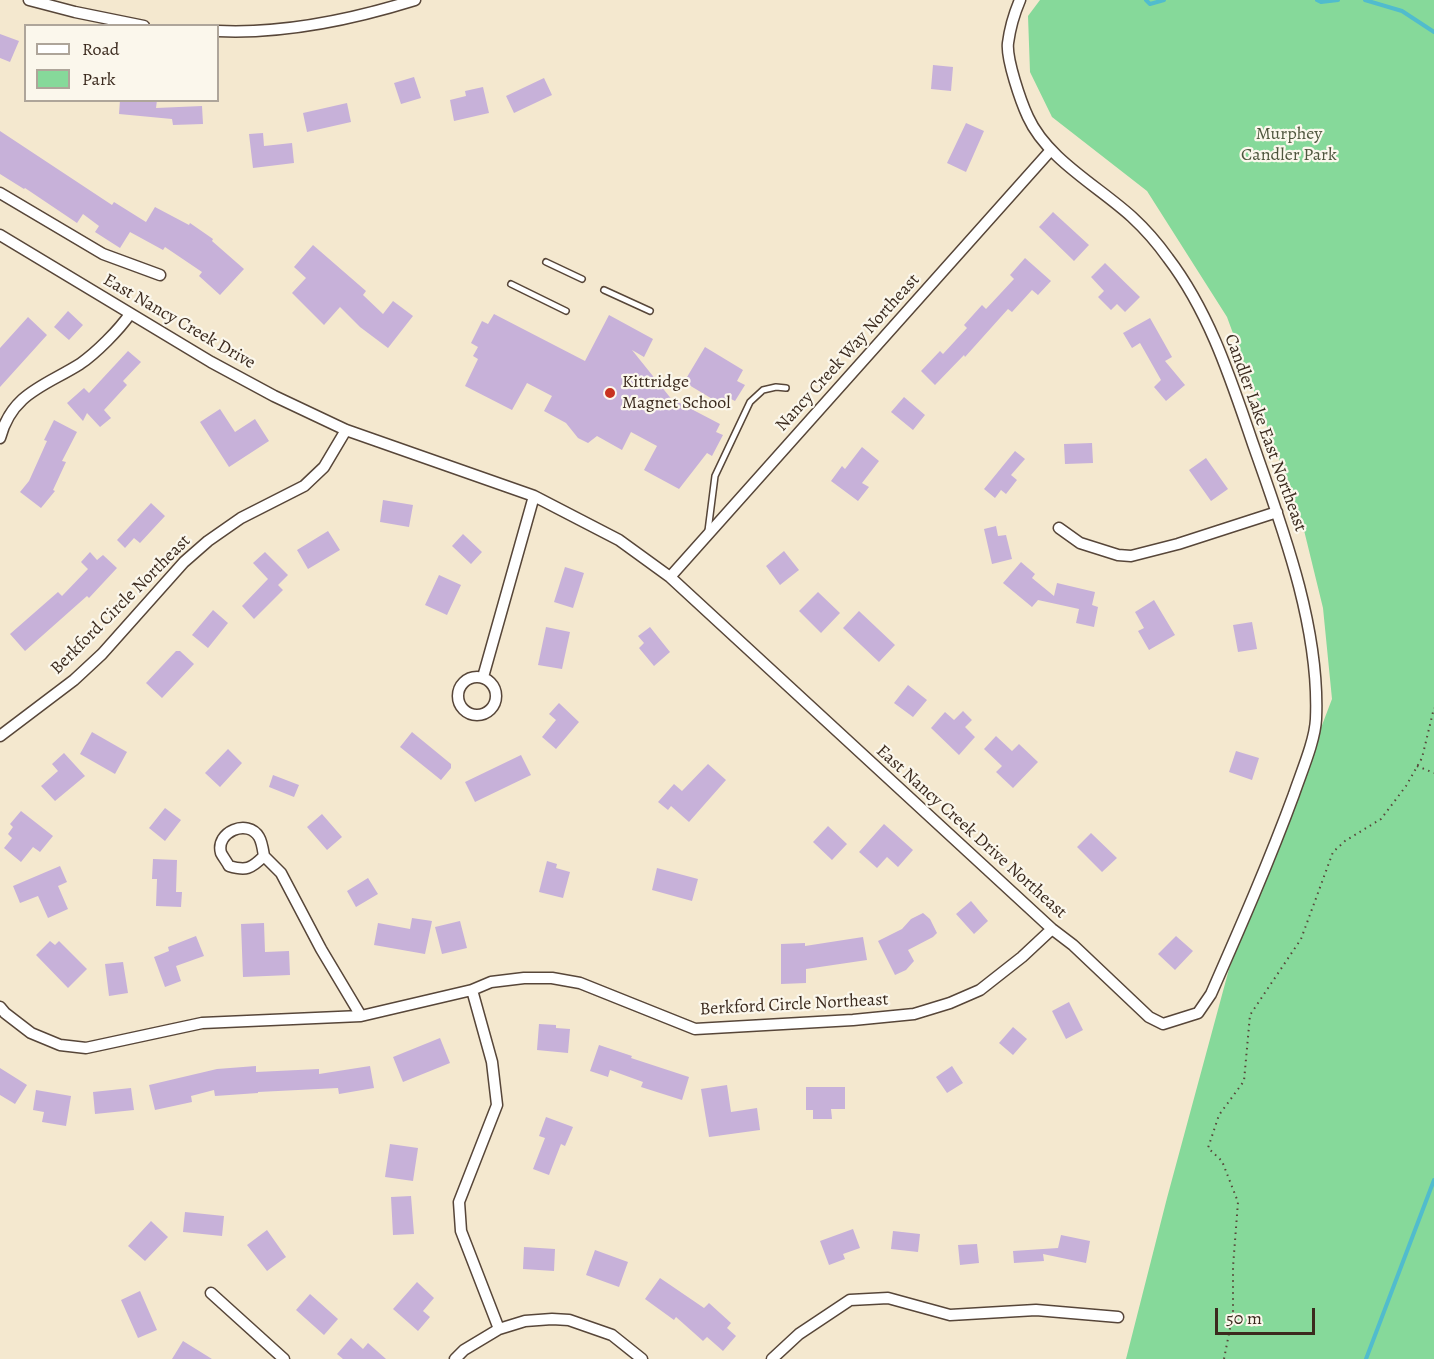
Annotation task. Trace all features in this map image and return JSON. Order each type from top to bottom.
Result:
[{"type":"street","points":[[29,0],[134,24]]},
{"type":"street","points":[[219,31],[235,32],[339,20],[415,0]]},
{"type":"street","name":"Candler Lake East Northeast","points":[[1020,0],[1012,20],[1007,46],[1028,118],[1051,150],[1133,218],[1169,259],[1194,297],[1222,354],[1277,512],[1297,579],[1314,663],[1316,722],[1302,771],[1274,849],[1236,936]]},
{"type":"street","name":"Nancy Creek Way Northeast","points":[[670,577],[1051,150]]},
{"type":"street","points":[[0,193],[103,254],[160,275]]},
{"type":"street","name":"East Nancy Creek Drive","points":[[0,235],[211,362],[292,405],[346,430]]},
{"type":"street","points":[[0,438],[4,421],[17,405],[33,390],[81,363],[130,314]]},
{"type":"street","points":[[346,430],[534,496],[619,540],[670,577]]},
{"type":"street","name":"Berkford Circle Northeast","points":[[0,736],[88,667],[184,562],[208,541],[241,518],[304,486],[324,467],[346,430]]},
{"type":"street","points":[[483,677],[534,496]]},
{"type":"street","points":[[1059,528],[1080,543],[1118,555],[1131,556],[1178,544],[1277,512]]},
{"type":"street","name":"East Nancy Creek Drive Northeast","points":[[670,577],[1149,1017],[1163,1024],[1198,1012],[1211,994],[1236,936]]},
{"type":"street","points":[[264,856],[254,866],[242,870],[229,866],[221,852],[222,840],[232,830],[245,827],[261,838],[264,856],[281,873],[360,1016]]},
{"type":"street","name":"Berkford Circle Northeast","points":[[0,1007],[4,1013],[31,1033],[60,1045],[86,1048],[202,1023],[360,1016],[472,990],[491,982],[524,978],[552,978],[580,983],[695,1029],[853,1020],[914,1014],[950,1003],[980,990],[1022,957],[1052,929]]},
{"type":"street","points":[[472,990],[492,1062],[497,1105],[459,1202],[461,1231],[500,1329]]},
{"type":"street","points":[[211,1293],[284,1359]]},
{"type":"street","points":[[772,1359],[799,1334],[850,1299],[888,1298],[950,1315],[1036,1310],[1118,1317]]},
{"type":"street","points":[[455,1359],[464,1350],[500,1329],[525,1321],[569,1320],[612,1335],[642,1359]]},
{"type":"lane","points":[[546,262],[582,279]]},
{"type":"lane","points":[[511,284],[566,311]]},
{"type":"lane","points":[[604,290],[650,311]]},
{"type":"lane","points":[[707,536],[715,476],[750,402],[763,390],[786,387]]},
{"type":"path","points":[[1224,1359],[1233,1313],[1233,1267],[1238,1202],[1222,1161],[1208,1148],[1219,1115],[1244,1081],[1250,1015],[1301,939],[1333,852],[1345,841],[1381,819],[1406,786],[1422,758],[1434,708]]},
{"type":"path","points":[[1417,766],[1434,772]]},
{"type":"green space","name":"Murphey Candler Park","points":[[1040,0],[1434,0],[1434,1359],[1126,1359],[1229,969],[1332,699],[1323,608],[1302,522],[1227,317],[1147,191],[1052,117],[1030,72],[1028,16]]},
{"type":"building","points":[[0,34],[19,41],[10,62],[0,58]]},
{"type":"building","points":[[933,65],[953,67],[951,91],[931,89]]},
{"type":"building","points":[[414,77],[421,98],[401,104],[394,83]]},
{"type":"building","points":[[544,78],[552,95],[514,113],[506,96]]},
{"type":"building","points":[[483,87],[489,113],[454,121],[450,100],[466,96],[465,91]]},
{"type":"building","points":[[120,102],[157,102],[156,108],[202,106],[203,124],[173,125],[172,119],[119,114]]},
{"type":"building","points":[[347,103],[351,122],[307,132],[303,113]]},
{"type":"building","points":[[966,123],[984,131],[966,172],[947,163]]},
{"type":"building","points":[[0,131],[112,205],[114,202],[146,222],[155,207],[189,225],[190,223],[213,239],[212,241],[244,269],[220,295],[199,276],[202,272],[165,247],[163,250],[130,232],[120,248],[95,232],[99,226],[83,214],[77,223],[0,174]]},
{"type":"building","points":[[263,133],[264,146],[292,143],[294,163],[253,168],[249,134]]},
{"type":"building","points":[[1053,212],[1089,245],[1074,261],[1039,227]]},
{"type":"building","points":[[313,245],[366,291],[363,295],[383,314],[393,301],[413,316],[388,348],[360,327],[340,307],[324,325],[292,293],[306,278],[294,267]]},
{"type":"building","points":[[1025,258],[1051,281],[1038,295],[1032,290],[1012,312],[1008,309],[965,357],[964,355],[935,385],[921,371],[940,351],[943,354],[967,328],[964,325],[982,305],[986,309],[1014,279],[1010,275]]},
{"type":"building","points":[[1105,263],[1140,297],[1125,312],[1117,304],[1111,310],[1098,297],[1104,291],[1091,277]]},
{"type":"building","points":[[68,311],[83,325],[69,340],[54,327]]},
{"type":"building","points":[[494,314],[585,361],[609,315],[653,339],[644,357],[632,350],[673,401],[720,424],[716,432],[723,435],[712,456],[707,453],[679,489],[644,470],[657,446],[631,432],[622,450],[597,436],[588,443],[578,438],[566,423],[544,411],[552,396],[527,383],[512,410],[465,386],[478,359],[473,356],[478,347],[471,343],[482,321],[488,324]]},
{"type":"building","points":[[28,317],[47,335],[0,387],[0,348]]},
{"type":"building","points":[[1150,318],[1172,357],[1165,361],[1185,385],[1166,401],[1154,387],[1161,380],[1140,343],[1132,348],[1123,333]]},
{"type":"building","points":[[705,347],[743,370],[737,381],[745,385],[735,401],[729,398],[724,406],[684,382]]},
{"type":"building","points":[[128,351],[141,362],[123,381],[127,385],[104,410],[111,418],[100,427],[87,413],[83,421],[67,403],[84,388],[89,393]]},
{"type":"building","points":[[904,397],[925,415],[913,430],[891,412]]},
{"type":"building","points":[[220,409],[235,432],[255,419],[269,441],[229,467],[200,422]]},
{"type":"building","points":[[54,420],[77,432],[62,461],[66,462],[53,490],[55,491],[41,508],[20,492],[29,481]]},
{"type":"building","points":[[1092,443],[1093,463],[1065,464],[1064,444]]},
{"type":"building","points":[[862,447],[879,461],[862,483],[869,487],[858,501],[831,481],[842,466],[845,469]]},
{"type":"building","points":[[1015,451],[1025,459],[1011,475],[1017,480],[1006,494],[1001,490],[995,498],[984,489]]},
{"type":"building","points":[[1206,458],[1228,489],[1211,501],[1189,470]]},
{"type":"building","points":[[383,500],[413,505],[409,527],[380,522]]},
{"type":"building","points":[[151,503],[165,516],[140,543],[134,538],[125,548],[117,540]]},
{"type":"building","points":[[996,526],[998,536],[1006,535],[1012,559],[992,564],[984,529]]},
{"type":"building","points":[[328,531],[340,550],[308,569],[297,550]]},
{"type":"building","points":[[463,534],[482,552],[471,564],[452,546]]},
{"type":"building","points":[[784,551],[799,570],[780,585],[766,566]]},
{"type":"building","points":[[90,552],[97,560],[103,555],[117,568],[89,598],[87,596],[25,651],[10,634],[58,592],[62,596],[88,569],[81,562]]},
{"type":"building","points":[[265,552],[288,575],[278,585],[283,590],[254,619],[242,606],[268,579],[253,563]]},
{"type":"building","points":[[1021,562],[1035,574],[1032,578],[1054,596],[1057,583],[1095,592],[1092,605],[1098,607],[1094,627],[1076,623],[1079,609],[1038,600],[1032,607],[1003,583]]},
{"type":"building","points":[[565,567],[584,573],[573,608],[554,602]]},
{"type":"building","points":[[439,575],[461,585],[447,615],[425,605]]},
{"type":"building","points":[[818,592],[840,613],[821,633],[799,611]]},
{"type":"building","points":[[1154,600],[1175,635],[1149,650],[1138,631],[1144,628],[1135,612]]},
{"type":"building","points":[[213,610],[228,623],[208,648],[192,635]]},
{"type":"building","points":[[859,611],[895,645],[879,662],[843,628]]},
{"type":"building","points":[[1252,622],[1257,649],[1238,652],[1233,625]]},
{"type":"building","points":[[546,627],[570,632],[562,669],[538,665]]},
{"type":"building","points":[[650,627],[670,652],[654,666],[639,648],[644,643],[638,636]]},
{"type":"building","points":[[176,651],[180,651],[194,664],[162,698],[146,683]]},
{"type":"building","points":[[908,685],[927,700],[913,717],[894,703]]},
{"type":"building","points":[[559,703],[579,722],[556,749],[542,737],[556,720],[549,714]]},
{"type":"building","points":[[963,711],[972,720],[965,727],[975,737],[959,755],[931,728],[945,712],[954,720]]},
{"type":"building","points":[[92,732],[127,752],[115,774],[80,754]]},
{"type":"building","points":[[412,732],[451,764],[451,768],[441,780],[400,747]]},
{"type":"building","points":[[996,736],[1012,751],[1019,744],[1038,762],[1013,788],[996,772],[1002,766],[984,749]]},
{"type":"building","points":[[228,749],[242,763],[220,787],[205,773]]},
{"type":"building","points":[[1236,751],[1259,758],[1252,780],[1229,772]]},
{"type":"building","points":[[64,753],[85,776],[55,801],[41,786],[58,771],[52,764]]},
{"type":"building","points":[[521,755],[531,775],[475,802],[465,782]]},
{"type":"building","points":[[708,764],[726,780],[689,822],[671,806],[668,810],[658,802],[674,784],[682,791]]},
{"type":"building","points":[[273,775],[299,785],[294,797],[269,787]]},
{"type":"building","points":[[165,808],[181,820],[165,841],[149,828]]},
{"type":"building","points":[[21,811],[53,836],[40,852],[33,847],[21,862],[4,848],[12,838],[8,834],[13,827],[10,824]]},
{"type":"building","points":[[322,814],[342,837],[327,850],[307,827]]},
{"type":"building","points":[[884,824],[913,850],[898,867],[887,857],[877,868],[859,852]]},
{"type":"building","points":[[828,826],[847,844],[832,860],[813,842]]},
{"type":"building","points":[[1091,833],[1117,858],[1102,872],[1077,847]]},
{"type":"building","points":[[153,859],[177,860],[176,892],[182,892],[181,907],[156,906],[157,879],[152,879]]},
{"type":"building","points":[[547,861],[557,864],[556,868],[570,872],[563,898],[539,892]]},
{"type":"building","points":[[60,866],[67,882],[58,886],[68,909],[48,918],[38,896],[20,903],[13,886]]},
{"type":"building","points":[[657,868],[698,879],[692,901],[652,890]]},
{"type":"building","points":[[368,878],[378,894],[356,907],[347,891]]},
{"type":"building","points":[[971,901],[988,921],[974,934],[956,914]]},
{"type":"building","points":[[923,913],[930,919],[937,933],[908,950],[914,961],[906,970],[895,975],[878,941],[902,929],[911,919]]},
{"type":"building","points":[[412,918],[432,921],[425,954],[374,945],[378,923],[410,929]]},
{"type":"building","points":[[460,921],[467,948],[442,954],[435,927]]},
{"type":"building","points":[[264,923],[265,952],[289,951],[290,975],[243,977],[241,924]]},
{"type":"building","points":[[196,936],[204,956],[176,966],[181,981],[165,987],[154,957],[169,951],[168,947]]},
{"type":"building","points":[[1176,936],[1193,951],[1175,970],[1158,954]]},
{"type":"building","points":[[863,937],[867,960],[806,969],[806,983],[781,984],[781,944],[805,943],[805,946]]},
{"type":"building","points":[[50,941],[55,945],[59,941],[87,969],[68,988],[36,955]]},
{"type":"building","points":[[123,962],[128,993],[109,996],[105,964]]},
{"type":"building","points":[[1069,1002],[1083,1030],[1066,1039],[1052,1011]]},
{"type":"building","points":[[539,1024],[570,1029],[568,1053],[537,1050]]},
{"type":"building","points":[[1013,1027],[1027,1039],[1013,1055],[999,1043]]},
{"type":"building","points":[[440,1038],[450,1063],[403,1082],[393,1057]]},
{"type":"building","points":[[599,1045],[689,1077],[682,1100],[641,1087],[643,1082],[610,1070],[608,1077],[590,1071]]},
{"type":"building","points":[[256,1066],[256,1072],[319,1069],[319,1074],[370,1066],[374,1088],[339,1094],[338,1088],[215,1096],[214,1090],[191,1096],[192,1102],[155,1110],[149,1085],[217,1069]]},
{"type":"building","points":[[952,1066],[963,1083],[947,1093],[936,1077]]},
{"type":"building","points":[[0,1068],[27,1085],[15,1104],[0,1095]]},
{"type":"building","points":[[727,1085],[731,1112],[757,1108],[760,1130],[709,1137],[701,1089]]},
{"type":"building","points":[[806,1087],[845,1087],[845,1109],[831,1109],[832,1119],[813,1119],[813,1110],[806,1110]]},
{"type":"building","points":[[131,1088],[134,1110],[95,1114],[93,1092]]},
{"type":"building","points":[[36,1090],[71,1096],[66,1126],[42,1122],[44,1112],[33,1110]]},
{"type":"building","points":[[546,1117],[573,1127],[565,1146],[561,1144],[549,1175],[533,1169],[545,1138],[539,1136]]},
{"type":"building","points":[[390,1144],[418,1148],[413,1181],[385,1177]]},
{"type":"building","points":[[411,1196],[414,1234],[393,1235],[391,1197]]},
{"type":"building","points":[[185,1212],[224,1216],[222,1236],[183,1232]]},
{"type":"building","points":[[151,1221],[168,1237],[145,1261],[128,1246]]},
{"type":"building","points":[[853,1229],[860,1248],[843,1254],[845,1259],[829,1265],[820,1241]]},
{"type":"building","points":[[267,1230],[286,1257],[267,1271],[247,1245]]},
{"type":"building","points":[[893,1231],[920,1234],[918,1252],[891,1249]]},
{"type":"building","points":[[1061,1235],[1090,1241],[1086,1263],[1043,1254],[1044,1261],[1014,1263],[1013,1251],[1058,1248]]},
{"type":"building","points":[[977,1244],[979,1263],[960,1265],[958,1245]]},
{"type":"building","points":[[524,1247],[555,1249],[554,1271],[523,1269]]},
{"type":"building","points":[[595,1250],[628,1262],[619,1287],[586,1275]]},
{"type":"building","points":[[660,1278],[704,1308],[709,1303],[731,1323],[727,1328],[736,1336],[723,1351],[707,1337],[703,1341],[676,1317],[674,1320],[645,1299]]},
{"type":"building","points":[[417,1282],[434,1298],[423,1311],[430,1317],[418,1331],[393,1309]]},
{"type":"building","points":[[140,1291],[157,1330],[138,1338],[121,1300]]},
{"type":"building","points":[[310,1294],[338,1319],[324,1335],[296,1310]]},
{"type":"building","points":[[351,1338],[363,1349],[368,1343],[386,1359],[343,1359],[337,1354]]},
{"type":"building","points":[[183,1341],[212,1359],[172,1359]]},
{"type":"waterway","points":[[1146,0],[1150,4],[1164,0]]},
{"type":"waterway","points":[[1317,0],[1321,2],[1338,0]]},
{"type":"waterway","points":[[1365,0],[1402,11],[1434,32]]},
{"type":"waterway","points":[[1366,1359],[1434,1180]]},
{"type":"place","name":"Kittridge Magnet School","points":[[610,393]]}]
